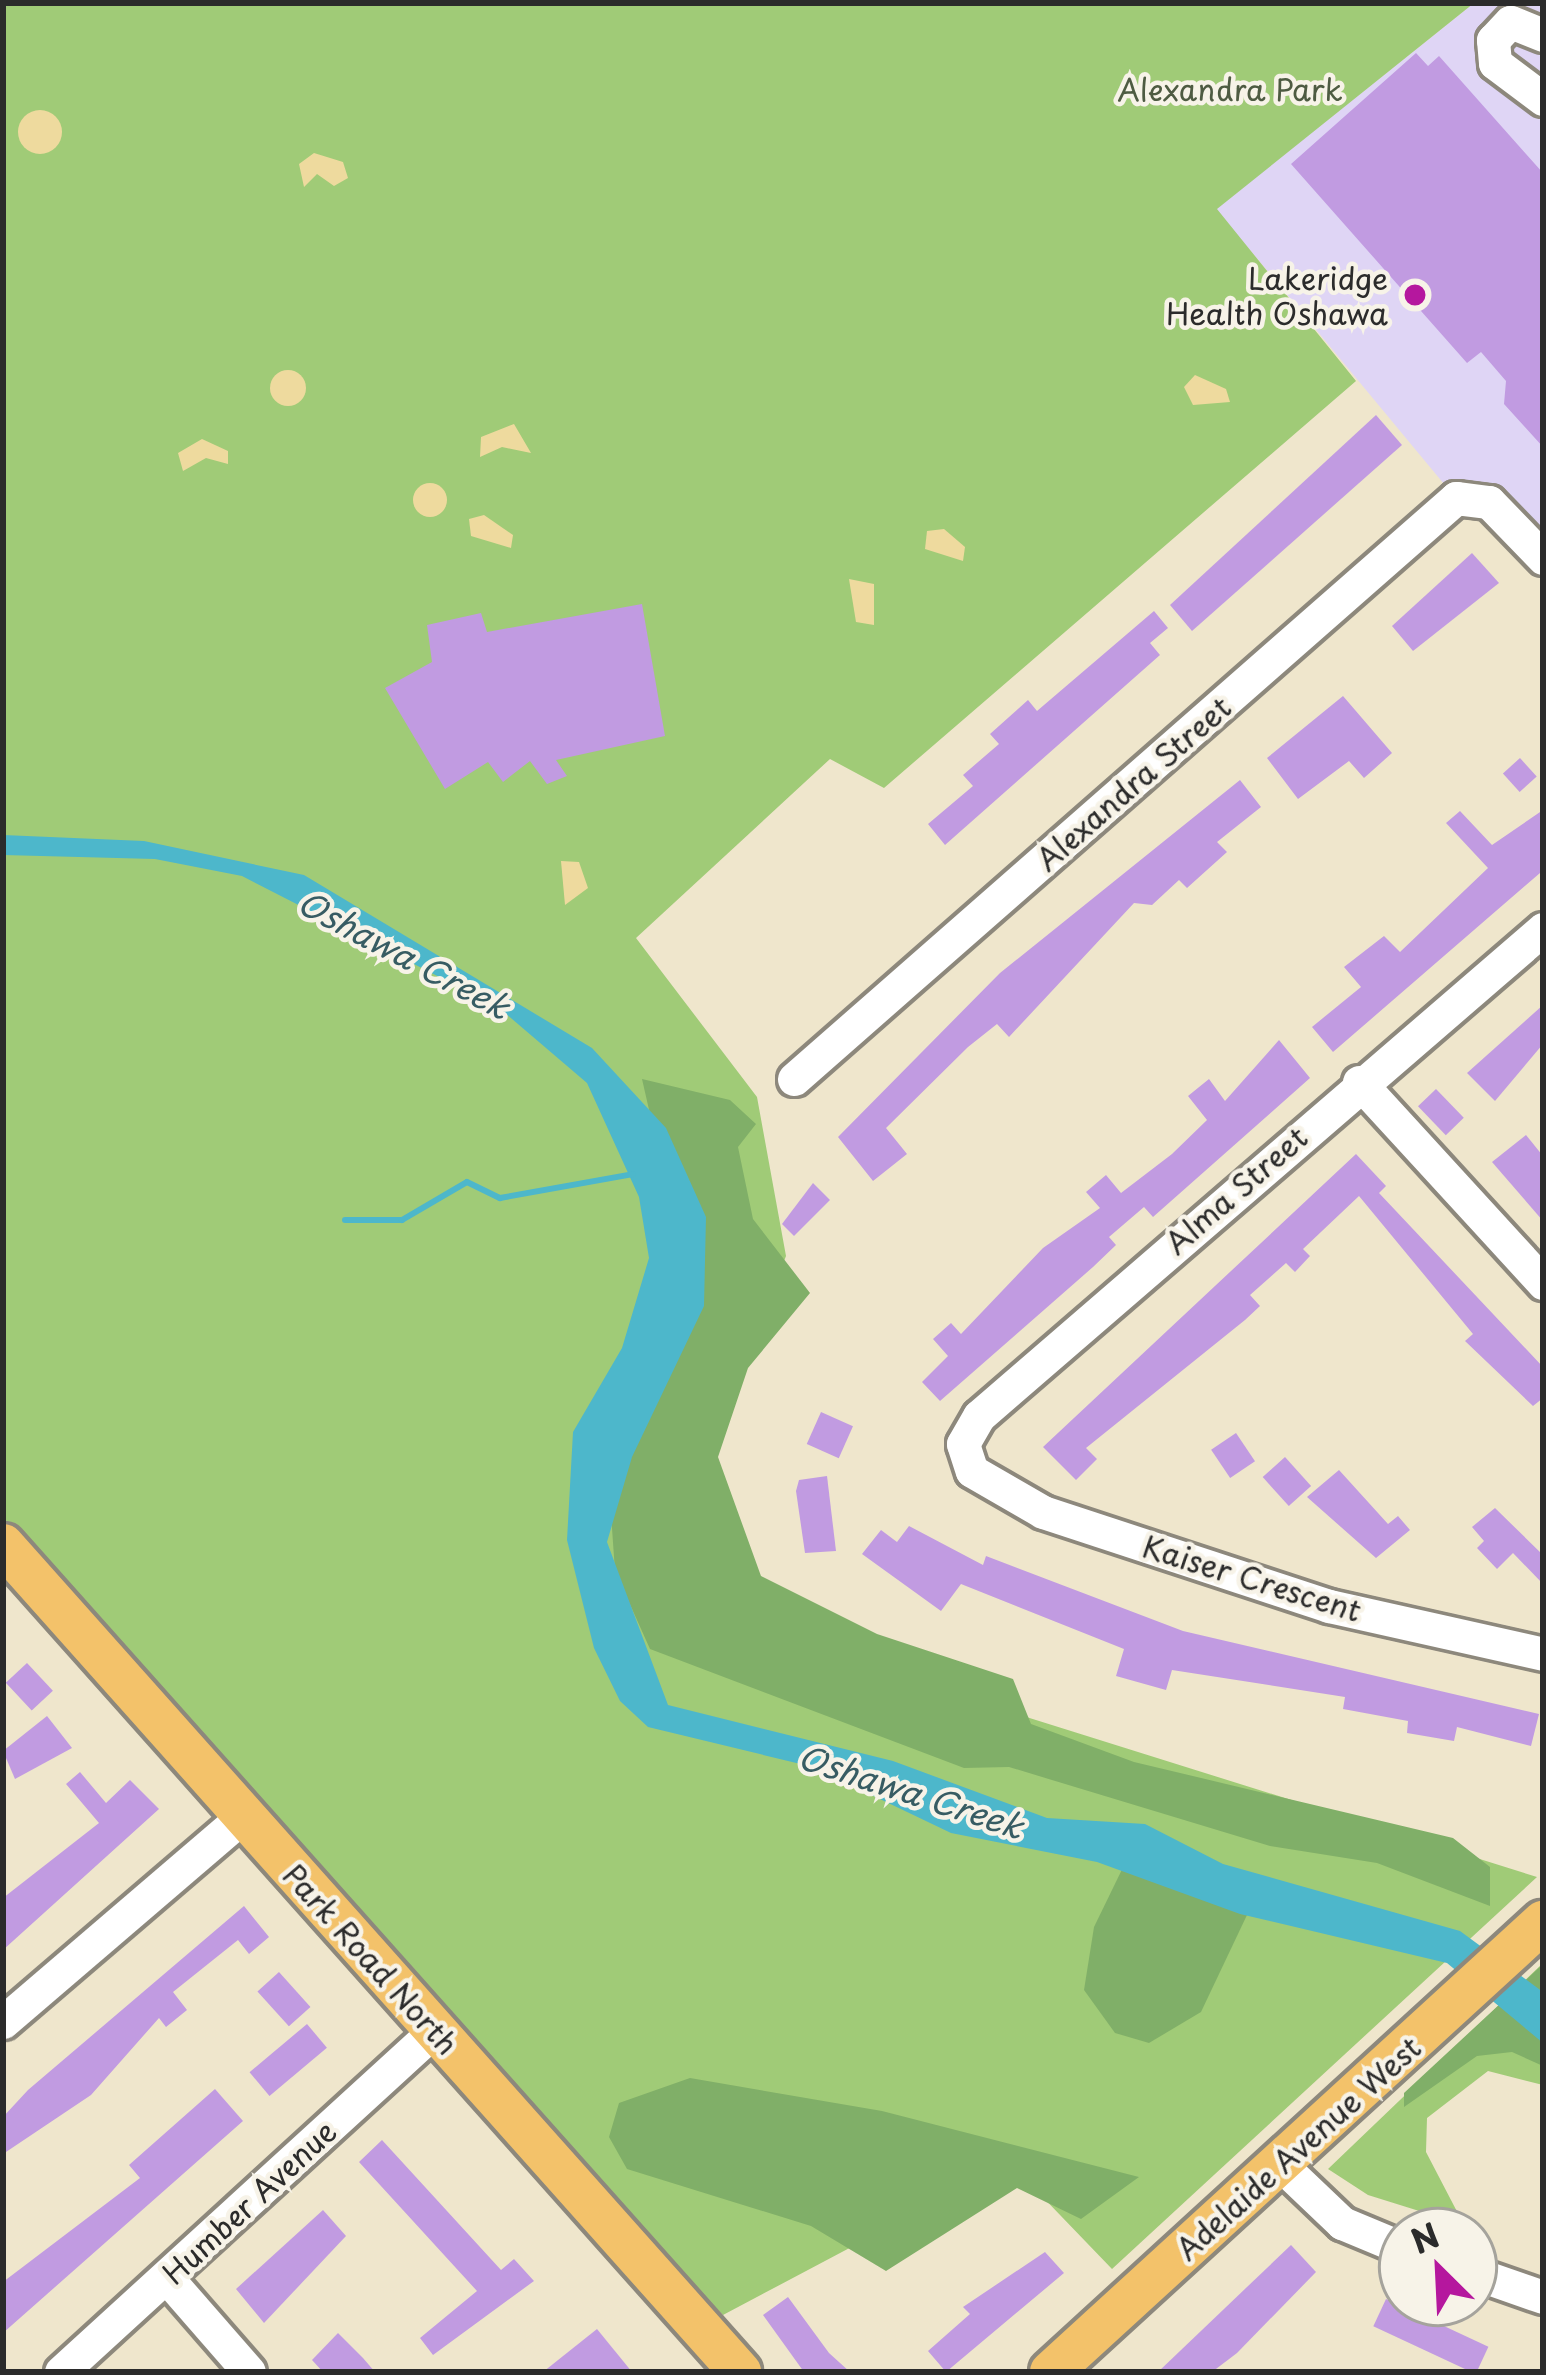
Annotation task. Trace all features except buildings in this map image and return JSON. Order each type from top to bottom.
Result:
[{"type":"main road","name":"Park Road North","points":[[3,1545],[740,2372]]},
{"type":"main road","name":"Adelaide Avenue West","points":[[1051,2372],[1532,1932]]},
{"type":"street","points":[[1543,35],[1510,22],[1492,40],[1495,63],[1543,99]]},
{"type":"street","name":"Alexandra Street","points":[[794,1079],[1456,498],[1475,496],[1543,558]]},
{"type":"street","name":"Alma Street","points":[[972,1471],[963,1444],[979,1416],[1359,1082],[1543,929]]},
{"type":"street","points":[[1359,1082],[1543,1283]]},
{"type":"street","name":"Kaiser Crescent","points":[[972,1471],[1043,1512],[1230,1574],[1543,1654]]},
{"type":"street","points":[[3,2021],[243,1816]]},
{"type":"street","name":"Humber Avenue","points":[[61,2372],[435,2030]]},
{"type":"street","points":[[1280,2164],[1342,2223],[1378,2238]]},
{"type":"street","points":[[168,2279],[250,2372]]},
{"type":"street","points":[[1498,2281],[1543,2297]]},
{"type":"shaded area","name":"Lakeridge Health Oshawa","points":[[1474,3],[1543,3],[1543,538],[1501,492],[1444,484],[1216,209]]},
{"type":"green space","name":"Alexandra Park","points":[[3,3],[1474,3],[1217,209],[1356,381],[884,788],[830,759],[636,938],[757,1097],[786,1256],[715,1439],[722,1552],[758,1633],[1537,1877],[1112,2269],[1010,2163],[723,2315],[711,2303],[688,2321],[3,1517]]},
{"type":"green space","points":[[642,1079],[730,1100],[756,1124],[738,1147],[753,1219],[810,1293],[748,1368],[718,1457],[761,1576],[877,1634],[1013,1679],[1031,1724],[1134,1762],[1453,1838],[1490,1867],[1490,1906],[1377,1863],[1270,1846],[1009,1767],[964,1768],[650,1649],[615,1571],[606,1443],[678,1237]]},
{"type":"green space","points":[[1130,1853],[1256,1896],[1201,2012],[1149,2043],[1115,2033],[1084,1990],[1094,1927]]},
{"type":"green space","points":[[1543,1963],[1543,2085],[1488,2071],[1427,2118],[1426,2152],[1455,2207],[1406,2207],[1368,2195],[1328,2169]]},
{"type":"green space","points":[[1543,1964],[1543,2066],[1512,2052],[1477,2056],[1404,2107],[1404,2093]]},
{"type":"green space","points":[[690,2078],[882,2111],[1139,2177],[1081,2219],[1017,2188],[886,2271],[811,2226],[627,2169],[609,2137],[619,2103]]},
{"type":"sand","points":[[40,110],[55,117],[62,132],[55,147],[40,154],[25,147],[18,132],[25,117]]},
{"type":"sand","points":[[314,153],[343,162],[348,178],[334,186],[317,174],[304,187],[299,164]]},
{"type":"sand","points":[[288,370],[300,376],[306,388],[300,400],[288,406],[276,400],[270,388],[276,376]]},
{"type":"sand","points":[[1195,375],[1226,389],[1230,402],[1193,405],[1184,387]]},
{"type":"sand","points":[[514,424],[531,453],[502,447],[480,457],[481,437]]},
{"type":"sand","points":[[202,439],[228,451],[228,464],[206,458],[183,471],[178,453]]},
{"type":"sand","points":[[430,483],[442,488],[447,500],[442,512],[430,517],[418,512],[413,500],[418,488]]},
{"type":"sand","points":[[484,515],[513,535],[511,548],[471,536],[469,519]]},
{"type":"sand","points":[[944,529],[965,547],[963,561],[925,549],[927,531]]},
{"type":"sand","points":[[849,579],[874,584],[874,625],[856,622]]},
{"type":"sand","points":[[561,861],[579,862],[588,888],[565,905]]},
{"type":"water","name":"Oshawa Creek","points":[[3,835],[144,841],[304,875],[592,1048],[666,1128],[706,1217],[704,1306],[632,1457],[607,1542],[668,1705],[893,1761],[1047,1818],[1145,1824],[1223,1864],[1460,1931],[1543,1992],[1543,2043],[1447,1963],[1240,1914],[1097,1862],[951,1833],[813,1767],[648,1727],[620,1701],[594,1648],[567,1540],[573,1432],[622,1348],[649,1258],[639,1197],[587,1083],[498,1007],[242,876],[155,859],[3,855]]},
{"type":"waterway","points":[[345,1220],[402,1220],[467,1182],[500,1198],[633,1174]]},
{"type":"place","name":"Lakeridge Health Oshawa","points":[[1415,295]]}]
